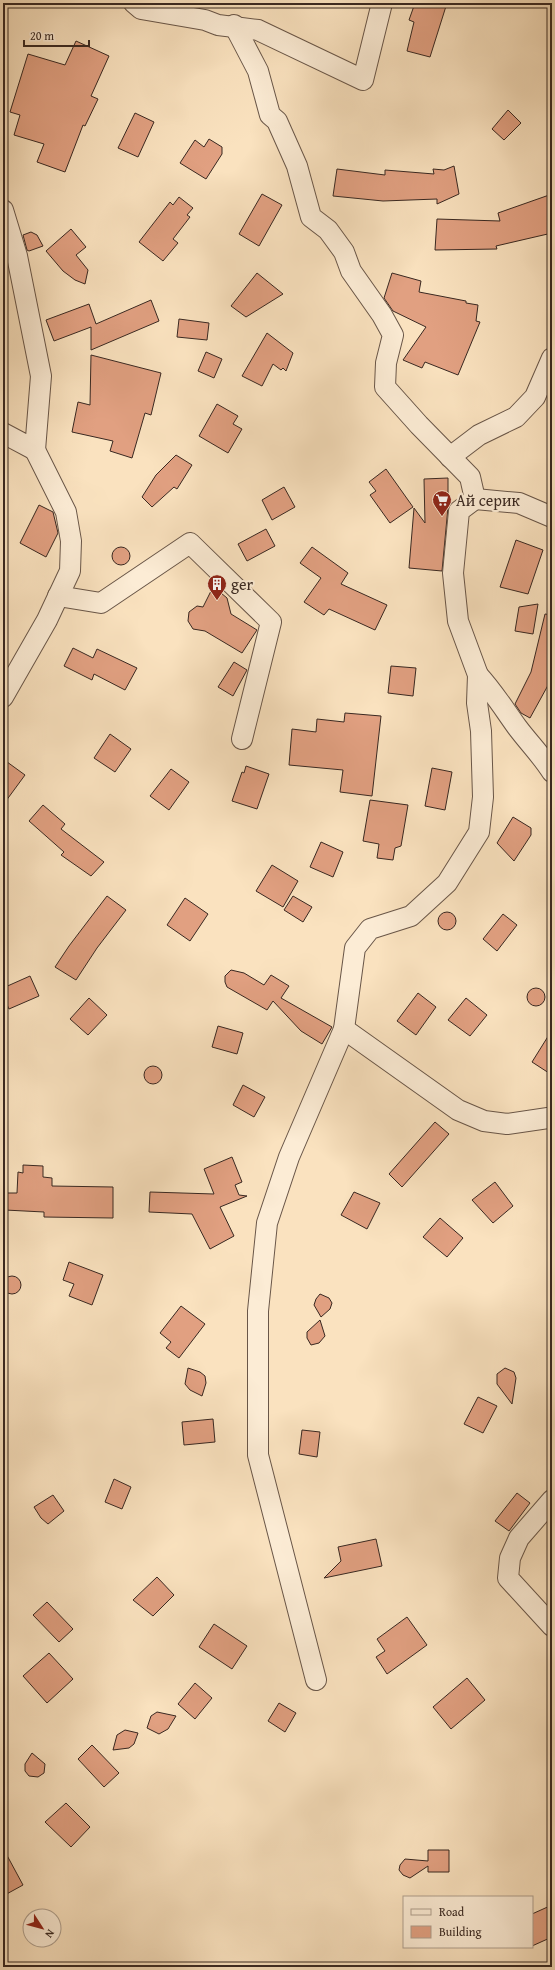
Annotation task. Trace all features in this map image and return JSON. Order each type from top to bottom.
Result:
[{"type":"street","points":[[134,3],[141,9],[205,20],[218,25],[258,30],[363,80],[382,3]]},
{"type":"street","points":[[234,26],[258,71],[270,115],[277,122],[297,166],[311,217],[328,230],[344,252],[351,271],[389,328],[392,335],[386,363],[385,387],[470,477],[475,499]]},
{"type":"street","points":[[3,210],[17,256],[41,376],[35,450],[66,512],[71,541],[70,571],[47,620],[3,698]]},
{"type":"street","points":[[450,457],[479,435],[516,417],[535,397],[552,358]]},
{"type":"street","points":[[3,433],[35,450]]},
{"type":"street","points":[[316,1680],[258,1455],[258,1311],[267,1224],[291,1152],[344,1029],[355,948],[370,929],[411,916],[446,883],[479,832],[483,797],[481,731],[477,703],[478,675],[458,621],[453,573],[459,511],[475,499],[519,503],[552,517]]},
{"type":"street","points":[[58,596],[101,603],[190,543],[271,622],[242,738]]},
{"type":"street","points":[[478,675],[493,691],[518,728],[542,756],[552,772]]},
{"type":"street","points":[[344,1029],[458,1110],[484,1121],[507,1124],[548,1118]]},
{"type":"street","points":[[552,1500],[519,1538],[510,1558],[508,1578],[552,1626]]},
{"type":"building","points":[[415,3],[447,3],[430,57],[407,51],[414,22],[409,20]]},
{"type":"building","points":[[76,41],[109,56],[91,96],[98,99],[85,126],[83,125],[65,172],[37,162],[44,144],[14,135],[20,115],[10,112],[28,54],[65,65]]},
{"type":"building","points":[[508,110],[521,123],[504,140],[492,129]]},
{"type":"building","points":[[135,113],[154,122],[138,157],[118,148]]},
{"type":"building","points":[[209,139],[222,147],[222,154],[206,179],[180,163],[195,140],[204,147]]},
{"type":"building","points":[[454,166],[459,194],[437,204],[437,199],[383,201],[333,196],[337,169],[385,175],[385,170],[434,174],[433,169],[444,170]]},
{"type":"building","points":[[262,194],[282,205],[259,246],[239,234]]},
{"type":"building","points":[[552,194],[552,233],[496,246],[497,249],[435,250],[437,219],[500,221],[498,213]]},
{"type":"building","points":[[179,197],[193,208],[187,215],[190,217],[173,239],[178,243],[163,261],[139,242],[170,202],[173,205]]},
{"type":"building","points":[[71,229],[86,247],[76,255],[88,270],[85,284],[75,280],[63,271],[46,251]]},
{"type":"building","points":[[31,232],[37,235],[43,246],[29,251],[27,250],[23,235]]},
{"type":"building","points":[[257,273],[283,294],[246,317],[231,306]]},
{"type":"building","points":[[392,273],[421,281],[419,292],[466,301],[466,303],[478,305],[476,321],[480,322],[458,375],[425,362],[422,368],[403,360],[426,327],[393,311],[384,298]]},
{"type":"building","points":[[151,300],[159,321],[91,350],[91,327],[54,341],[46,320],[89,304],[96,324]]},
{"type":"building","points":[[179,319],[209,323],[207,340],[177,337]]},
{"type":"building","points":[[267,333],[293,353],[286,371],[283,368],[281,370],[273,364],[262,386],[242,376]]},
{"type":"building","points":[[206,352],[222,359],[214,378],[198,371]]},
{"type":"building","points":[[91,355],[161,373],[151,415],[145,413],[132,458],[110,451],[113,441],[72,432],[78,402],[90,405]]},
{"type":"building","points":[[217,404],[238,416],[233,424],[242,429],[228,453],[199,436]]},
{"type":"building","points":[[176,455],[192,465],[177,489],[174,487],[152,507],[142,497],[156,475]]},
{"type":"building","points":[[386,469],[413,507],[390,523],[370,495],[376,491],[369,482]]},
{"type":"building","points":[[448,478],[448,507],[442,571],[409,568],[414,508],[425,523],[424,479]]},
{"type":"building","points":[[284,487],[295,507],[272,520],[262,500]]},
{"type":"building","points":[[39,505],[53,512],[58,533],[46,557],[20,543]]},
{"type":"building","points":[[266,529],[275,546],[247,561],[238,544]]},
{"type":"building","points":[[516,540],[543,550],[528,594],[500,587]]},
{"type":"building","points":[[121,547],[127,550],[130,556],[127,562],[121,565],[115,562],[112,556],[115,550]]},
{"type":"building","points":[[312,547],[348,573],[341,584],[387,605],[375,630],[329,609],[324,615],[304,602],[321,578],[300,563]]},
{"type":"building","points":[[211,591],[221,593],[227,598],[231,614],[257,630],[242,653],[205,631],[193,629],[188,621],[189,612],[197,606],[203,607]]},
{"type":"building","points":[[538,604],[533,634],[515,631],[519,607]]},
{"type":"building","points":[[545,614],[552,615],[552,678],[530,718],[521,713],[515,704],[531,672]]},
{"type":"building","points":[[73,648],[93,658],[97,649],[137,668],[125,690],[94,674],[92,680],[64,666]]},
{"type":"building","points":[[234,662],[247,670],[233,696],[218,687]]},
{"type":"building","points":[[391,666],[416,668],[413,696],[388,693]]},
{"type":"building","points":[[345,713],[381,716],[372,796],[340,792],[343,770],[289,765],[292,729],[316,732],[317,719],[344,722]]},
{"type":"building","points":[[110,734],[131,749],[115,772],[94,758]]},
{"type":"building","points":[[3,759],[25,775],[3,805]]},
{"type":"building","points":[[246,766],[269,774],[257,809],[232,801],[242,772],[244,773]]},
{"type":"building","points":[[432,768],[452,772],[445,810],[425,806]]},
{"type":"building","points":[[171,769],[189,782],[169,810],[150,796]]},
{"type":"building","points":[[370,800],[408,805],[401,846],[395,848],[393,860],[377,858],[379,844],[363,841]]},
{"type":"building","points":[[43,805],[65,824],[61,829],[104,862],[91,876],[61,855],[64,852],[29,821]]},
{"type":"building","points":[[513,817],[531,828],[531,835],[514,861],[497,843]]},
{"type":"building","points":[[321,842],[343,852],[333,877],[310,867]]},
{"type":"building","points":[[272,865],[298,881],[283,907],[256,891]]},
{"type":"building","points":[[107,896],[126,910],[97,948],[76,980],[55,967]]},
{"type":"building","points":[[293,896],[312,907],[303,922],[284,910]]},
{"type":"building","points":[[185,898],[208,914],[190,941],[167,925]]},
{"type":"building","points":[[447,912],[453,915],[456,921],[453,927],[447,930],[441,927],[438,921],[441,915]]},
{"type":"building","points":[[503,914],[517,925],[497,951],[483,939]]},
{"type":"building","points":[[231,970],[244,973],[264,985],[271,975],[289,986],[281,998],[332,1027],[322,1044],[301,1031],[273,1001],[267,1010],[227,987],[225,976]]},
{"type":"building","points":[[30,976],[39,996],[9,1009],[3,996],[3,988]]},
{"type":"building","points":[[536,988],[542,991],[545,997],[542,1003],[536,1006],[530,1003],[527,997],[530,991]]},
{"type":"building","points":[[418,993],[436,1007],[416,1035],[397,1021]]},
{"type":"building","points":[[89,998],[107,1015],[88,1035],[70,1019]]},
{"type":"building","points":[[466,998],[487,1015],[470,1036],[448,1020]]},
{"type":"building","points":[[218,1026],[243,1033],[237,1054],[212,1047]]},
{"type":"building","points":[[552,1030],[552,1075],[532,1062]]},
{"type":"building","points":[[149,1066],[157,1066],[162,1071],[160,1082],[157,1084],[149,1084],[144,1079],[144,1071]]},
{"type":"building","points":[[243,1085],[265,1097],[254,1117],[233,1105]]},
{"type":"building","points":[[435,1122],[449,1134],[402,1187],[389,1174]]},
{"type":"building","points":[[232,1157],[242,1182],[235,1185],[239,1195],[247,1196],[220,1207],[234,1236],[210,1249],[192,1214],[149,1212],[150,1192],[214,1194],[204,1169]]},
{"type":"building","points":[[23,1165],[43,1166],[43,1177],[52,1178],[52,1186],[113,1187],[113,1218],[44,1217],[44,1212],[5,1210],[6,1193],[17,1193],[18,1172],[23,1173]]},
{"type":"building","points":[[495,1182],[513,1206],[493,1223],[472,1200]]},
{"type":"building","points":[[354,1192],[380,1203],[367,1229],[341,1215]]},
{"type":"building","points":[[440,1218],[463,1238],[447,1257],[423,1237]]},
{"type":"building","points":[[69,1262],[103,1275],[92,1305],[69,1296],[74,1284],[63,1280]]},
{"type":"building","points":[[12,1276],[18,1279],[21,1285],[18,1291],[12,1294],[6,1291],[3,1285],[6,1279]]},
{"type":"building","points":[[320,1294],[329,1298],[332,1303],[330,1309],[321,1317],[314,1305]]},
{"type":"building","points":[[181,1306],[205,1324],[179,1358],[166,1348],[171,1342],[160,1333]]},
{"type":"building","points":[[320,1320],[325,1336],[319,1343],[311,1345],[307,1338],[307,1332]]},
{"type":"building","points":[[188,1368],[200,1372],[205,1376],[206,1383],[202,1396],[190,1390],[185,1384]]},
{"type":"building","points":[[505,1368],[514,1372],[516,1378],[512,1404],[497,1384],[497,1374]]},
{"type":"building","points":[[478,1397],[497,1406],[483,1433],[464,1424]]},
{"type":"building","points":[[213,1419],[215,1442],[184,1445],[182,1422]]},
{"type":"building","points":[[302,1430],[320,1432],[317,1457],[299,1454]]},
{"type":"building","points":[[114,1479],[131,1487],[122,1509],[105,1502]]},
{"type":"building","points":[[517,1493],[530,1503],[509,1531],[495,1521]]},
{"type":"building","points":[[53,1495],[64,1511],[48,1524],[41,1518],[34,1507]]},
{"type":"building","points":[[376,1539],[382,1566],[324,1578],[341,1561],[338,1547]]},
{"type":"building","points":[[157,1577],[174,1595],[153,1616],[133,1600]]},
{"type":"building","points":[[47,1602],[73,1629],[59,1642],[33,1615]]},
{"type":"building","points":[[407,1617],[427,1645],[387,1674],[376,1657],[385,1651],[377,1639]]},
{"type":"building","points":[[214,1624],[247,1646],[232,1669],[199,1647]]},
{"type":"building","points":[[49,1653],[73,1679],[47,1703],[23,1676]]},
{"type":"building","points":[[467,1678],[485,1700],[451,1729],[433,1707]]},
{"type":"building","points":[[195,1683],[212,1698],[195,1719],[178,1704]]},
{"type":"building","points":[[279,1703],[296,1713],[285,1732],[268,1721]]},
{"type":"building","points":[[157,1712],[176,1716],[168,1729],[159,1734],[147,1728],[151,1716]]},
{"type":"building","points":[[125,1730],[138,1733],[134,1744],[129,1748],[113,1750],[117,1735]]},
{"type":"building","points":[[92,1745],[119,1773],[104,1787],[78,1759]]},
{"type":"building","points":[[32,1753],[45,1764],[44,1773],[38,1777],[29,1776],[25,1771],[25,1764]]},
{"type":"building","points":[[66,1803],[90,1827],[71,1847],[45,1822]]},
{"type":"building","points":[[3,1848],[23,1885],[3,1896]]},
{"type":"building","points":[[428,1850],[449,1850],[449,1872],[428,1872],[428,1866],[410,1878],[403,1875],[399,1870],[400,1865],[405,1859],[428,1861]]},
{"type":"building","points":[[552,1905],[552,1937],[533,1946],[533,1914]]},
{"type":"place","name":"Ай серик","points":[[442,517]]},
{"type":"place","name":"ger","points":[[217,601]]}]
